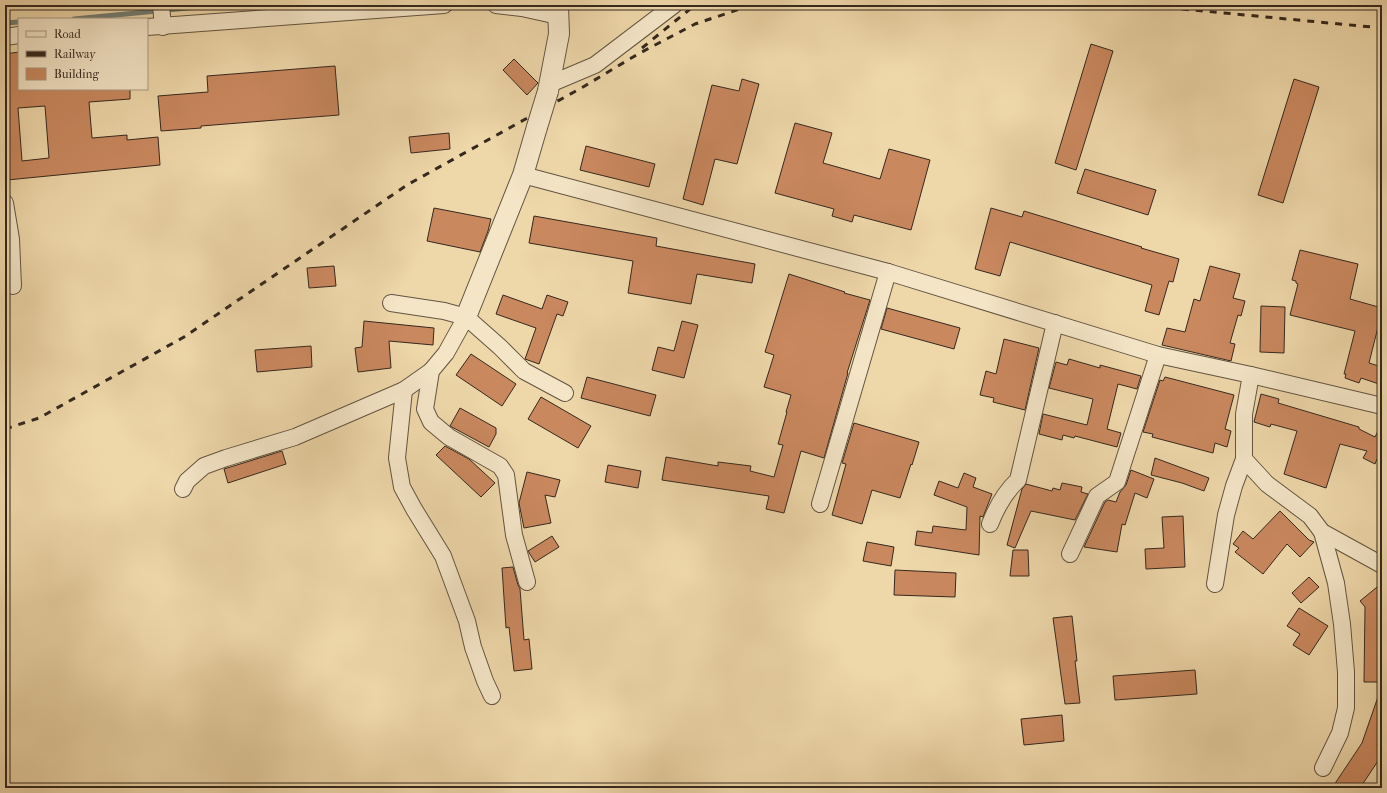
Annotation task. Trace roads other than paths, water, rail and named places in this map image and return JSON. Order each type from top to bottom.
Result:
[{"type":"street","points":[[148,27],[444,5]]},
{"type":"street","points":[[184,489],[186,481],[204,466],[295,437],[404,390],[431,371],[446,353],[466,317],[523,175],[549,87],[559,34],[558,10],[496,5]]},
{"type":"street","points":[[549,87],[596,65],[674,5]]},
{"type":"street","points":[[161,6],[163,27]]},
{"type":"street","points":[[5,37],[18,35]]},
{"type":"street","points":[[523,175],[888,272],[1158,355],[1382,406]]},
{"type":"street","points":[[5,203],[11,239],[13,286]]},
{"type":"street","points":[[820,504],[888,272]]},
{"type":"street","points":[[391,303],[444,311],[466,317],[500,347],[524,371],[565,393]]},
{"type":"street","points":[[990,524],[996,508],[1008,489],[1018,480],[1055,323]]},
{"type":"street","points":[[1070,554],[1097,496],[1117,482],[1158,355]]},
{"type":"street","points":[[431,371],[425,409],[431,422],[449,437],[500,466],[506,475],[514,535],[527,582]]},
{"type":"street","points":[[1215,584],[1226,516],[1234,486],[1244,459],[1244,414],[1251,375]]},
{"type":"street","points":[[404,390],[397,458],[402,487],[443,556],[467,621],[473,647],[492,696]]},
{"type":"street","points":[[1244,459],[1267,484],[1310,516],[1322,532],[1336,583],[1342,624],[1346,672],[1346,708],[1340,733],[1323,768]]},
{"type":"street","points":[[1322,532],[1382,565]]},
{"type":"waterway","points":[[84,18],[219,5]]},
{"type":"waterway","points":[[5,23],[18,22]]},
{"type":"railway","points":[[642,48],[695,5]]},
{"type":"railway","points":[[5,429],[39,418],[184,337],[407,185],[583,87],[638,54],[695,24],[752,5]]},
{"type":"railway","points":[[1140,5],[1382,28]]}]
